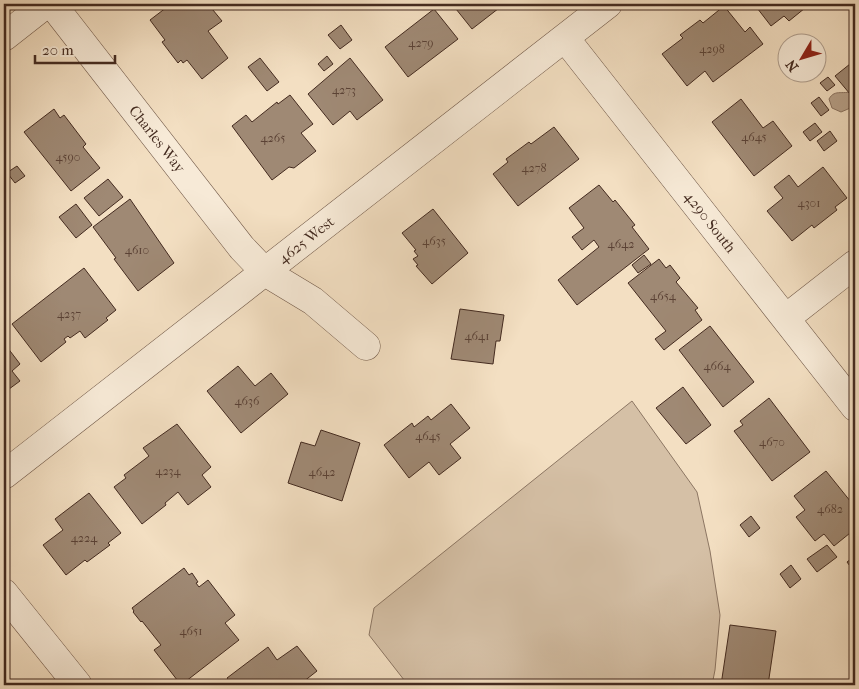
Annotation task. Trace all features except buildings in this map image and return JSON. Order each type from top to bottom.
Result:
[{"type":"street","points":[[4,38],[46,4]]},
{"type":"street","name":"Charles Way","points":[[52,4],[242,248],[265,272],[313,302],[366,346]]},
{"type":"street","name":"4625 West","points":[[4,475],[608,4]]},
{"type":"street","name":"4290 South","points":[[565,38],[855,407]]},
{"type":"street","points":[[786,318],[855,264]]},
{"type":"street","points":[[4,593],[78,685]]},
{"type":"shaded area","points":[[855,90],[855,106],[841,112],[832,108],[829,99],[831,96]]},
{"type":"shaded area","points":[[632,401],[697,492],[710,551],[720,615],[712,685],[408,685],[369,635],[374,608]]}]
